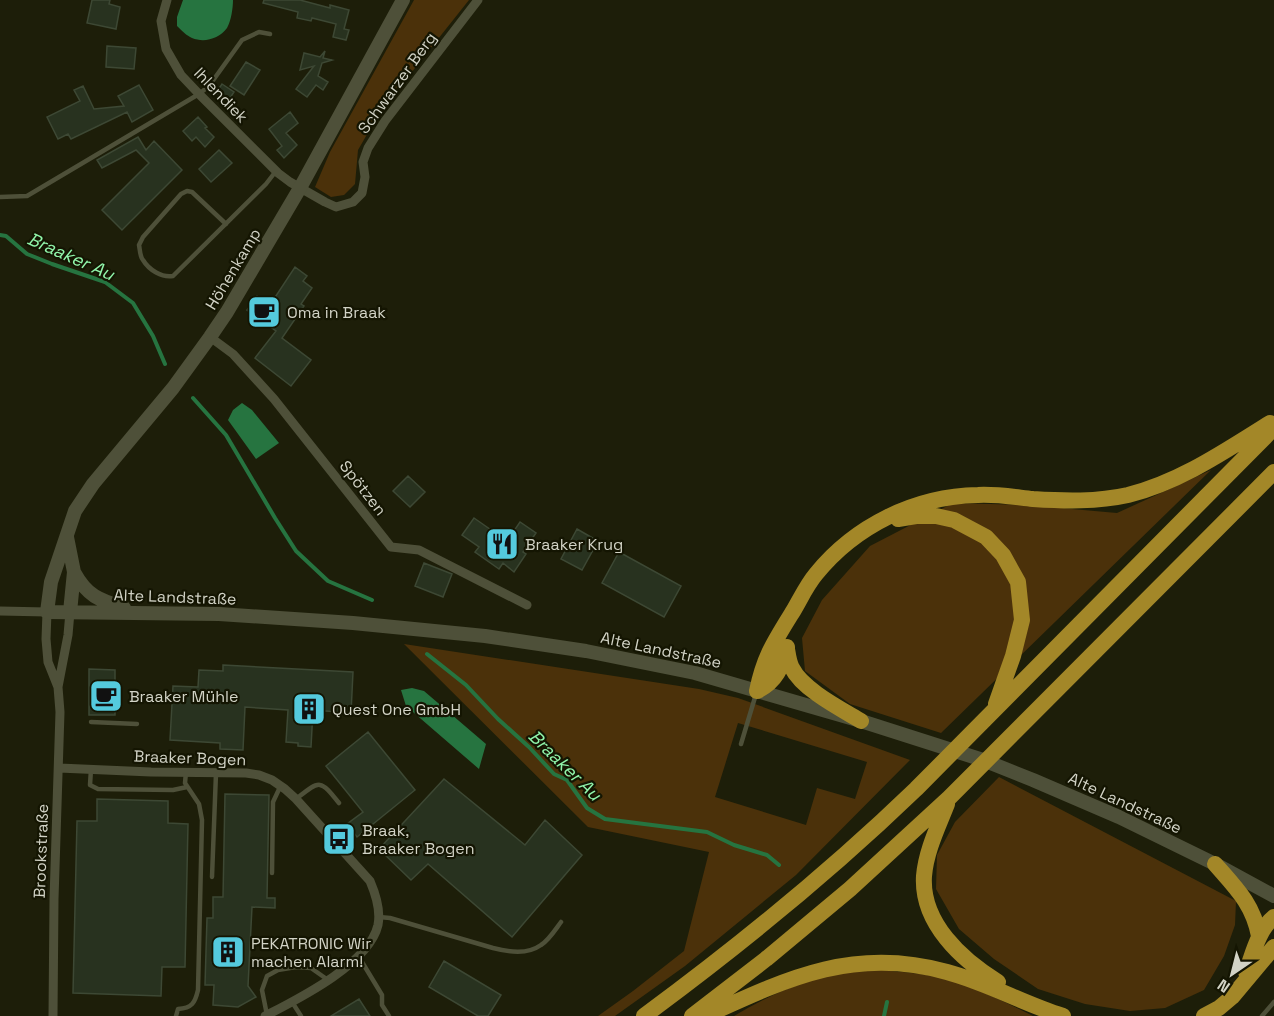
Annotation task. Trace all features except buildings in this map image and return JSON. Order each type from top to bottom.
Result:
[{"type":"highway","points":[[757,691],[766,657],[814,576],[849,541],[899,511],[944,497],[962,495],[1083,500],[1128,495],[1188,472],[1274,421]]},
{"type":"highway","points":[[644,1016],[715,963],[873,831],[1274,428]]},
{"type":"highway","points":[[692,1016],[834,903],[949,798],[1274,472]]},
{"type":"highway","points":[[880,522],[916,516],[936,516],[954,520],[986,537],[1003,555],[1018,582],[1022,621],[1013,656],[994,710]]},
{"type":"highway","points":[[757,691],[767,686],[777,673],[786,650],[793,612]]},
{"type":"highway","points":[[786,650],[792,669],[802,681],[824,699],[861,721]]},
{"type":"highway","points":[[949,798],[927,859],[924,877],[925,894],[931,913],[940,930],[954,948],[981,972],[1042,1010]]},
{"type":"highway","points":[[1215,864],[1249,905],[1257,922],[1259,936]]},
{"type":"highway","points":[[1242,984],[1259,936],[1274,917]]},
{"type":"highway","points":[[1204,1016],[1219,1008],[1232,997],[1274,947]]},
{"type":"highway","points":[[705,1016],[748,996],[815,971],[848,964],[880,962],[909,963],[948,972],[986,985],[1042,1010],[1064,1016]]},
{"type":"main road","name":"Höhenkamp","points":[[48,612],[51,582],[75,511],[93,483],[172,388],[210,337],[249,276],[300,188],[403,0]]},
{"type":"main road","points":[[66,536],[74,572],[81,585],[99,599],[140,612]]},
{"type":"main road","points":[[70,612],[74,572]]},
{"type":"main road","name":"Alte Landstraße","points":[[48,612],[219,614],[353,623],[485,636],[586,651],[684,671],[861,721],[982,760],[1129,822],[1274,896]]},
{"type":"street","name":"Ihlendiek","points":[[167,0],[161,21],[166,49],[181,75],[276,170],[300,188]]},
{"type":"street","name":"Schwarzer Berg","points":[[300,188],[336,207],[353,202],[362,193],[365,177],[363,162],[368,148],[385,122],[478,0]]},
{"type":"street","name":"Spötzen","points":[[210,337],[233,354],[273,399],[391,547],[419,550],[527,605]]},
{"type":"street","name":"Alte Landstraße","points":[[0,612],[48,612]]},
{"type":"street","name":"Brookstraße","points":[[48,612],[46,639],[48,662],[58,687]]},
{"type":"street","name":"Brookstraße","points":[[53,1016],[60,712],[58,687],[70,612]]},
{"type":"street","name":"Braaker Bogen","points":[[59,768],[260,775],[281,785],[296,799],[370,881],[377,897],[379,917]]},
{"type":"street","points":[[266,1016],[328,980],[358,957],[372,940],[378,927],[379,917]]},
{"type":"lane","points":[[0,197],[27,196],[199,94],[209,86],[242,40],[259,32],[270,34]]},
{"type":"lane","points":[[226,224],[192,192],[187,191],[143,237],[138,245],[142,260],[155,272],[167,278],[174,276],[226,224],[266,184],[276,170]]},
{"type":"lane","points":[[741,744],[757,691]]},
{"type":"lane","points":[[91,722],[137,724]]},
{"type":"lane","points":[[91,770],[90,785],[99,789],[173,790],[187,787]]},
{"type":"lane","points":[[176,1016],[178,1009],[192,1005],[198,990],[202,820],[199,804],[185,783],[186,772]]},
{"type":"lane","points":[[212,877],[216,773]]},
{"type":"lane","points":[[272,873],[273,802],[281,785]]},
{"type":"lane","points":[[296,799],[310,788],[322,785],[327,787],[339,803]]},
{"type":"lane","points":[[379,917],[390,918],[509,952],[521,952],[543,944],[561,922]]},
{"type":"lane","points":[[358,957],[382,995],[382,1005],[389,1016]]},
{"type":"lane","points":[[266,1016],[262,990],[267,976],[278,970],[311,968],[328,980]]},
{"type":"lane","points":[[292,1002],[301,1016]]},
{"type":"lane","points":[[1262,1016],[1274,1002]]},
{"type":"shaded area","points":[[183,0],[233,0],[232,14],[227,28],[220,35],[211,39],[201,40],[188,36],[177,26],[177,17]]},
{"type":"shaded area","points":[[414,0],[469,0],[380,112],[358,150],[355,184],[344,195],[331,197],[315,187],[330,152]]},
{"type":"shaded area","points":[[242,403],[252,410],[279,443],[256,459],[228,420],[233,410]]},
{"type":"shaded area","points":[[1211,470],[941,733],[850,704],[805,671],[802,638],[822,600],[870,546],[953,503],[1027,505],[1117,513]]},
{"type":"shaded area","points":[[404,644],[699,689],[738,698],[910,760],[796,875],[685,966],[615,1016],[598,1016],[684,951],[709,852],[588,827]],"holes":[[[738,723],[867,762],[855,799],[817,788],[806,825],[715,797]]]},
{"type":"shaded area","points":[[412,688],[424,691],[486,744],[479,769],[406,706],[401,690]]},
{"type":"shaded area","points":[[999,777],[1236,901],[1235,925],[1224,956],[1204,990],[1165,1008],[1130,1011],[1085,1004],[1038,989],[994,959],[959,929],[936,889],[937,855],[955,822]]},
{"type":"shaded area","points":[[882,970],[950,980],[987,994],[1033,1016],[734,1016],[773,995],[815,979],[849,972]]},
{"type":"waterway","name":"Braaker Au","points":[[0,235],[6,236],[27,254],[105,282],[133,303],[153,336],[165,364]]},
{"type":"waterway","name":"Braaker Au","points":[[193,398],[226,435],[296,551],[328,581],[372,600]]},
{"type":"waterway","name":"Braaker Au","points":[[427,654],[466,685],[554,774],[567,780],[587,808],[605,819],[707,832],[734,845],[767,855],[779,865]]},
{"type":"waterway","name":"Braaker Au","points":[[884,1016],[887,1002]]},
{"type":"place","name":"Oma in Braak","points":[[264,312]]},
{"type":"place","name":"Braaker Krug","points":[[502,544]]},
{"type":"place","name":"Braaker Mühle","points":[[106,696]]},
{"type":"place","name":"Quest One GmbH","points":[[309,709]]},
{"type":"place","name":"Braak, Braaker Bogen","points":[[339,839]]},
{"type":"place","name":"PEKATRONIC Wir machen Alarm!","points":[[228,952]]}]
